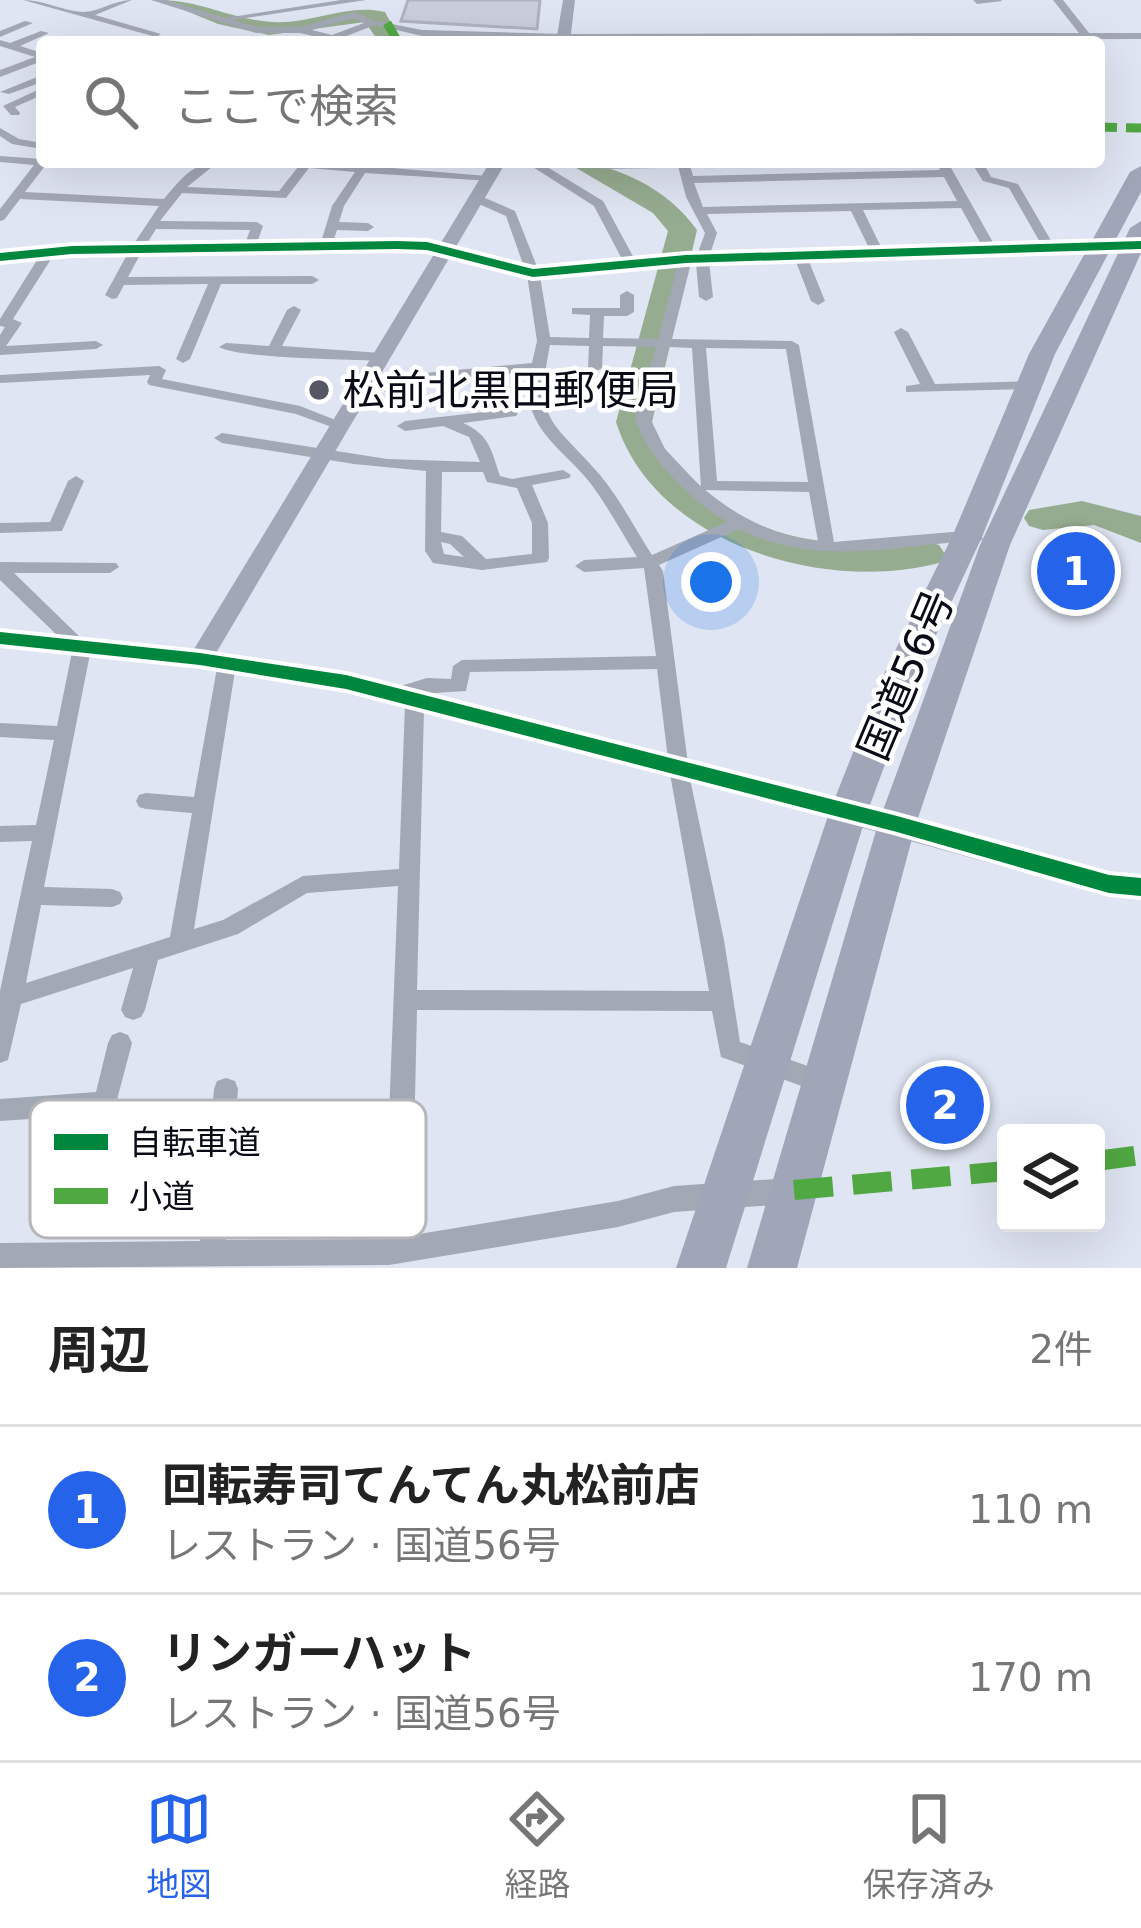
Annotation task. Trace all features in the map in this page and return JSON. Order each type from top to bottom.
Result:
[{"type":"highway","name":"国道56号","points":[[772,1268],[896,824],[1031,385],[1099,245],[1141,172]]},
{"type":"highway","name":"国道56号","points":[[700,1268],[848,813],[904,668],[981,541],[1138,239]]},
{"type":"street","points":[[28,0],[156,34]]},
{"type":"street","points":[[59,8],[82,0]]},
{"type":"street","points":[[86,15],[127,0]]},
{"type":"street","points":[[269,0],[277,11]]},
{"type":"street","points":[[219,19],[361,0]]},
{"type":"street","points":[[564,35],[569,0]]},
{"type":"street","points":[[1058,0],[1086,36]]},
{"type":"street","points":[[164,1],[256,30],[301,30],[317,36]]},
{"type":"street","points":[[983,1],[997,1]]},
{"type":"street","points":[[339,36],[379,22],[392,9]]},
{"type":"street","points":[[278,36],[347,15],[422,33],[1141,36]]},
{"type":"street","points":[[0,54],[28,23]]},
{"type":"street","points":[[491,25],[564,35]]},
{"type":"street","points":[[7,43],[44,33]]},
{"type":"street","points":[[7,43],[36,53]]},
{"type":"street","points":[[1,73],[36,56]]},
{"type":"street","points":[[1,73],[36,83]]},
{"type":"street","points":[[5,92],[36,85]]},
{"type":"street","points":[[15,112],[8,106],[36,87]]},
{"type":"street","points":[[0,130],[16,142],[36,145]]},
{"type":"street","points":[[0,159],[36,162]]},
{"type":"street","points":[[1,215],[37,168]]},
{"type":"street","points":[[202,168],[135,249],[116,288],[220,280],[312,280]]},
{"type":"street","points":[[182,190],[281,195],[303,168]]},
{"type":"street","points":[[351,168],[368,168]]},
{"type":"street","points":[[391,168],[487,180],[512,214],[532,274],[544,341],[535,399],[549,432],[596,480],[651,562],[680,767],[729,1049],[824,1083]]},
{"type":"street","points":[[422,168],[428,175]]},
{"type":"street","points":[[541,168],[599,204],[630,262]]},
{"type":"street","points":[[603,168],[629,182]]},
{"type":"street","points":[[684,168],[711,233],[694,259],[663,343],[643,420],[651,444],[731,528],[770,540],[827,548],[981,541]]},
{"type":"street","points":[[687,180],[925,168]]},
{"type":"street","points":[[946,168],[989,247]]},
{"type":"street","points":[[980,168],[986,179],[1014,186],[1048,245]]},
{"type":"street","points":[[326,245],[338,206],[362,169]]},
{"type":"street","points":[[200,659],[487,180]]},
{"type":"street","points":[[17,195],[171,203]]},
{"type":"street","points":[[700,211],[965,204]]},
{"type":"street","points":[[855,207],[878,253]]},
{"type":"street","points":[[156,225],[257,226],[220,280],[180,353]]},
{"type":"street","points":[[334,226],[368,227]]},
{"type":"street","points":[[0,257],[135,249],[415,245],[532,274],[630,262],[1099,245],[1138,239]]},
{"type":"street","points":[[0,348],[15,323],[4,323],[49,252]]},
{"type":"street","points":[[800,256],[818,301]]},
{"type":"street","points":[[694,259],[706,297]]},
{"type":"street","points":[[578,311],[627,312],[627,295]]},
{"type":"street","points":[[273,351],[294,310]]},
{"type":"street","points":[[595,368],[597,311]]},
{"type":"street","points":[[902,332],[929,387]]},
{"type":"street","points":[[544,341],[792,345],[827,548]]},
{"type":"street","points":[[699,344],[709,486],[816,487]]},
{"type":"street","points":[[0,348],[96,345]]},
{"type":"street","points":[[226,347],[381,357]]},
{"type":"street","points":[[358,395],[425,377],[541,367]]},
{"type":"street","points":[[0,379],[158,370],[154,382],[300,410],[340,424]]},
{"type":"street","points":[[911,389],[1031,385]]},
{"type":"street","points":[[405,426],[511,413]]},
{"type":"street","points":[[445,421],[474,434],[493,479],[523,482],[563,475]]},
{"type":"street","points":[[222,438],[434,470],[488,467]]},
{"type":"street","points":[[434,470],[433,551],[439,559],[482,565],[541,558],[540,524],[523,482]]},
{"type":"street","points":[[0,529],[56,527],[76,481]]},
{"type":"street","points":[[584,566],[651,562],[731,528]]},
{"type":"street","points":[[0,569],[110,567]]},
{"type":"street","points":[[0,569],[82,649]]},
{"type":"street","points":[[0,638],[200,659],[346,682],[896,824],[1108,884],[1141,887]]},
{"type":"street","points":[[0,1052],[6,1000],[33,896],[82,649]]},
{"type":"street","points":[[392,695],[427,685],[459,686],[462,666],[667,662]]},
{"type":"street","points":[[180,944],[227,664]]},
{"type":"street","points":[[402,1100],[416,702]]},
{"type":"street","points":[[0,730],[65,734]]},
{"type":"street","points":[[146,801],[203,806]]},
{"type":"street","points":[[0,834],[46,833]]},
{"type":"street","points":[[6,1000],[230,927],[303,885],[410,877]]},
{"type":"street","points":[[33,896],[112,898]]},
{"type":"street","points":[[133,1010],[148,954]]},
{"type":"street","points":[[405,1000],[722,1001]]},
{"type":"street","points":[[106,1100],[120,1043]]},
{"type":"street","points":[[225,1100],[226,1089]]},
{"type":"street","points":[[0,1110],[30,1108]]},
{"type":"street","points":[[0,1256],[389,1252],[618,1214],[674,1199],[794,1190]]},
{"type":"street","points":[[212,1254],[213,1238]]},
{"type":"building","points":[[408,0],[540,0],[537,29],[401,21]]},
{"type":"waterway","points":[[171,0],[269,29],[353,15],[377,17],[387,36]]},
{"type":"waterway","points":[[590,168],[663,207],[683,230],[634,422],[655,462],[703,509],[760,542],[820,555],[925,554]]},
{"type":"waterway","points":[[1043,518],[1094,514],[1141,531]]},
{"type":"marked path","points":[[387,23],[395,36]]},
{"type":"marked path","points":[[1105,127],[1141,128]]},
{"type":"marked path","points":[[1105,1160],[1141,1155]]},
{"type":"marked path","points":[[794,1190],[997,1172]]},
{"type":"cycle path","points":[[0,257],[72,250],[397,245],[427,246],[533,273],[686,259],[1141,245]]},
{"type":"cycle path","points":[[0,638],[200,659],[346,682],[897,824],[1109,884],[1141,887]]},
{"type":"place","name":"松前北黒田郵便局","points":[[319,390]]},
{"type":"place","name":"回転寿司てんてん丸松前店","points":[[1076,571]]},
{"type":"place","name":"リンガーハット","points":[[945,1105]]}]
